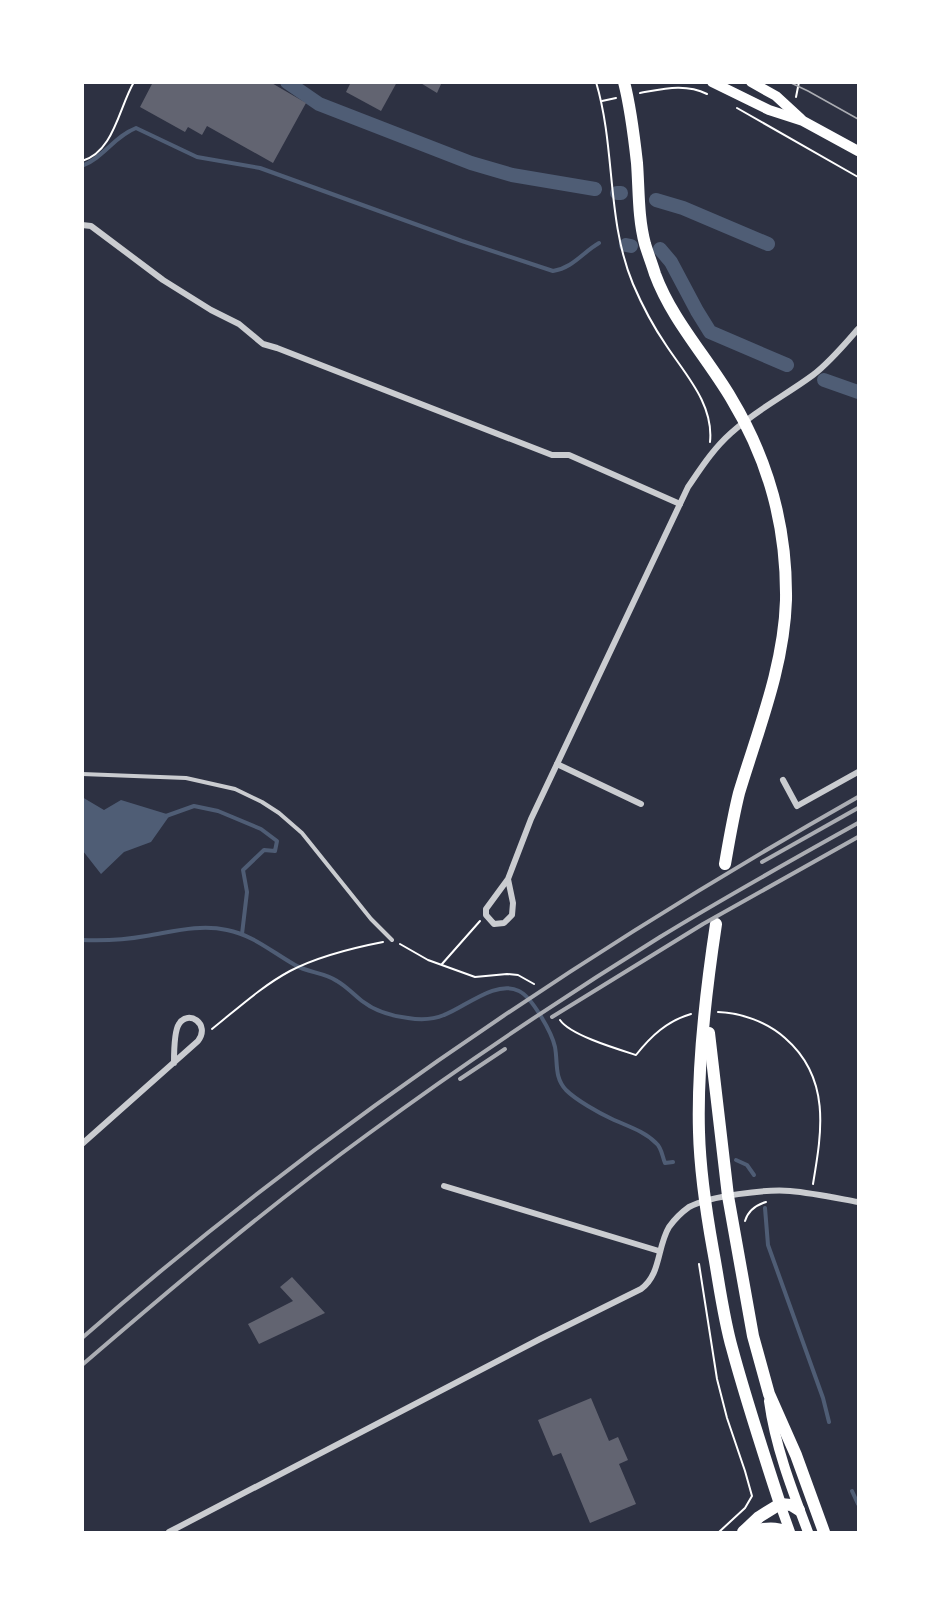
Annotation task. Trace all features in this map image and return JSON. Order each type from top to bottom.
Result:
[{"type":"main road","points":[[624,82],[637,163],[639,207],[645,243],[656,277],[675,316],[730,397],[752,437],[777,505],[781,529],[786,602],[780,647],[764,718],[739,795],[725,864]]},
{"type":"main road","points":[[712,82],[769,110],[803,122],[858,151]]},
{"type":"main road","points":[[751,82],[776,96],[803,122]]},
{"type":"main road","points":[[716,924],[700,1072],[699,1133],[705,1202],[731,1346],[789,1533]]},
{"type":"main road","points":[[706,1002],[728,1196],[753,1336],[768,1394],[773,1428],[808,1533]]},
{"type":"main road","points":[[768,1394],[792,1444],[824,1533]]},
{"type":"main road","points":[[743,1533],[759,1517],[780,1504],[791,1505],[800,1510]]},
{"type":"main road","points":[[751,1533],[759,1529],[771,1528],[789,1533]]},
{"type":"street","points":[[82,225],[91,226],[163,280],[211,310],[239,324],[263,344],[552,455],[570,455],[680,504]]},
{"type":"street","points":[[508,879],[513,903],[512,915],[504,923],[494,924],[486,915],[486,909],[508,879],[531,819],[688,487],[706,460],[730,434],[757,412],[814,374],[858,329]]},
{"type":"street","points":[[558,764],[641,804]]},
{"type":"street","points":[[783,780],[797,806],[858,772]]},
{"type":"street","points":[[82,1144],[174,1063],[198,1041],[203,1033],[199,1021],[191,1018],[182,1020],[177,1027],[174,1063]]},
{"type":"street","points":[[444,1186],[659,1251]]},
{"type":"street","points":[[169,1533],[540,1339],[641,1289],[652,1277],[663,1239],[674,1220],[689,1207],[728,1196],[775,1191],[811,1193],[858,1202]]},
{"type":"lane","points":[[82,774],[186,777],[235,789],[262,802],[302,833],[371,919],[392,940]]},
{"type":"path","points":[[82,161],[89,159],[108,141],[134,82]]},
{"type":"path","points":[[596,82],[602,101],[608,137],[613,204],[624,256],[648,316],[706,408],[710,428],[706,460]]},
{"type":"path","points":[[797,91],[799,82]]},
{"type":"path","points":[[602,101],[683,87],[701,90],[709,95]]},
{"type":"path","points":[[734,107],[858,177]]},
{"type":"path","points":[[442,964],[486,915]]},
{"type":"path","points":[[198,1041],[249,999],[289,972],[340,952],[392,940],[428,960],[475,977],[518,975],[534,984]]},
{"type":"path","points":[[724,1013],[748,1017],[777,1031],[793,1044],[811,1072],[816,1083],[821,1128],[811,1193]]},
{"type":"path","points":[[561,1020],[565,1027],[636,1056],[655,1033],[677,1019],[690,1014]]},
{"type":"path","points":[[744,1224],[746,1217],[754,1207],[771,1201]]},
{"type":"path","points":[[699,1264],[717,1379],[752,1496],[745,1508],[719,1533]]},
{"type":"water","points":[[82,797],[104,810],[121,800],[170,815],[151,842],[124,852],[101,874],[83,851]]},
{"type":"building","points":[[153,82],[237,82],[240,84],[241,82],[270,82],[306,103],[273,163],[207,126],[202,135],[188,127],[185,132],[140,107]]},
{"type":"building","points":[[351,82],[397,82],[381,111],[346,92]]},
{"type":"building","points":[[419,82],[442,82],[437,93]]},
{"type":"building","points":[[292,1277],[325,1313],[259,1344],[248,1324],[293,1301],[280,1287]]},
{"type":"building","points":[[591,1398],[609,1441],[618,1437],[628,1460],[619,1464],[636,1504],[590,1523],[561,1453],[553,1456],[538,1420]]},
{"type":"waterway","points":[[287,82],[319,104],[471,163],[512,175],[595,189]]},
{"type":"waterway","points":[[82,166],[136,128],[197,157],[260,168],[462,241],[553,271],[566,267],[599,243]]},
{"type":"waterway","points":[[656,200],[683,208],[768,244]]},
{"type":"waterway","points":[[626,245],[631,246]]},
{"type":"waterway","points":[[660,249],[671,262],[710,332],[787,365]]},
{"type":"waterway","points":[[824,380],[858,392]]},
{"type":"waterway","points":[[166,816],[194,806],[218,811],[261,829],[277,841],[275,851],[264,850],[243,870],[247,892],[242,934]]},
{"type":"waterway","points":[[82,940],[122,939],[196,928],[217,928],[236,932],[254,940],[300,968],[332,978],[367,1005],[395,1016],[412,1019],[440,1017],[490,991],[510,988],[519,991],[530,1000],[550,1033],[555,1047],[558,1075],[566,1090],[594,1110],[646,1135],[660,1147],[665,1163],[673,1162]]},
{"type":"waterway","points":[[736,1160],[747,1165],[754,1175]]},
{"type":"waterway","points":[[765,1208],[768,1245],[823,1398],[829,1422]]},
{"type":"waterway","points":[[852,1491],[858,1504]]},
{"type":"tram line","points":[[789,82],[858,119]]},
{"type":"railway","points":[[82,1338],[265,1187],[456,1048],[654,918],[858,797]]},
{"type":"railway","points":[[762,862],[858,808]]},
{"type":"railway","points":[[82,1365],[187,1276],[331,1161],[439,1083],[548,1008],[660,937],[858,823]]},
{"type":"railway","points":[[552,1017],[703,924],[858,837]]},
{"type":"railway","points":[[460,1079],[505,1049]]}]
